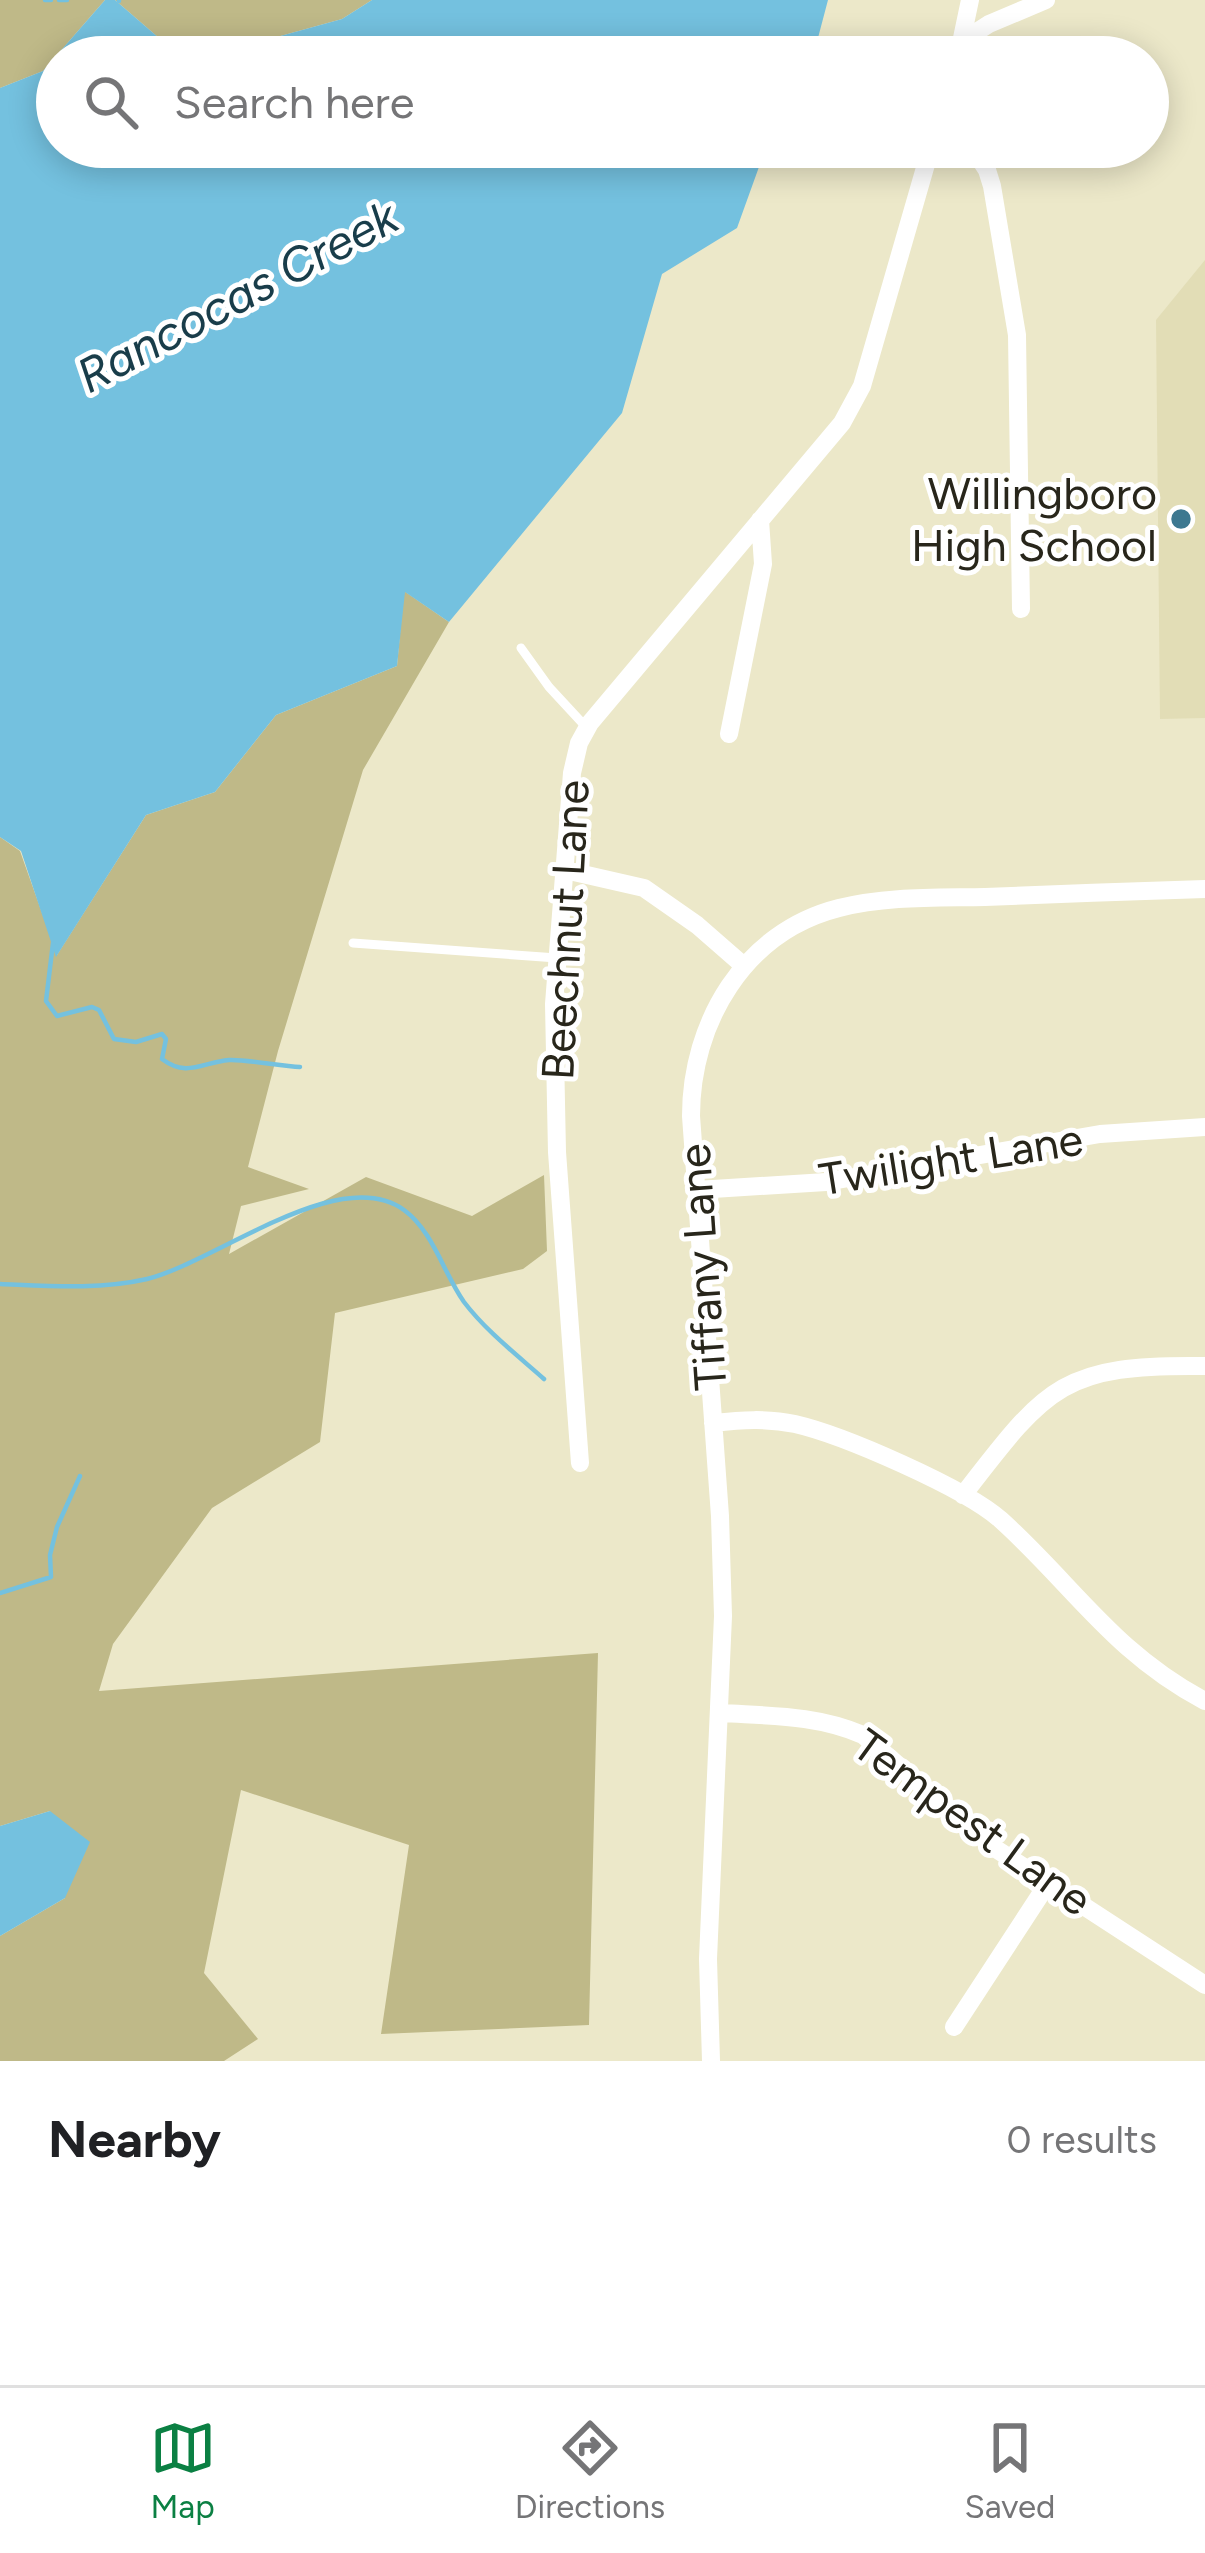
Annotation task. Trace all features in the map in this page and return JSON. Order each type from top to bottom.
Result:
[{"type":"street","points":[[963,36],[970,0]]},
{"type":"street","points":[[975,36],[988,24],[1046,0]]},
{"type":"street","name":"Beechnut Lane","points":[[580,1463],[557,1151],[557,958],[572,773],[586,728],[842,423],[862,386],[925,168]]},
{"type":"street","points":[[986,168],[1017,335],[1021,609]]},
{"type":"street","points":[[730,734],[763,564],[760,520]]},
{"type":"street","points":[[565,871],[644,888],[698,925],[745,966]]},
{"type":"street","name":"Tiffany Lane","points":[[711,2061],[708,1959],[722,1713],[720,1516],[691,1084],[697,1053],[722,995],[745,966],[795,925],[836,909],[865,903],[1205,890]]},
{"type":"street","name":"Twilight Lane","points":[[697,1190],[826,1181],[1087,1136],[1205,1127]]},
{"type":"street","points":[[963,1495],[1045,1396],[1064,1384],[1146,1366],[1205,1366]]},
{"type":"street","points":[[713,1423],[758,1419],[813,1429],[963,1495],[997,1517],[1137,1659],[1205,1701]]},
{"type":"street","name":"Tempest Lane","points":[[722,1713],[799,1717],[863,1735],[986,1841],[1205,1985]]},
{"type":"street","points":[[954,2027],[1048,1883]]},
{"type":"lane","points":[[521,648],[586,728]]},
{"type":"lane","points":[[353,943],[557,958]]},
{"type":"shaded area","points":[[0,0],[105,0],[74,36],[36,36],[36,74],[0,88]]},
{"type":"shaded area","points":[[115,0],[372,0],[342,19],[280,36],[157,36]]},
{"type":"shaded area","name":"Willingboro High School","points":[[1205,260],[1205,718],[1160,719],[1156,320]]},
{"type":"shaded area","points":[[404,591],[449,622],[363,770],[248,1167],[309,1189],[241,1206],[229,1254],[366,1177],[472,1216],[544,1175],[547,1251],[523,1269],[335,1313],[320,1442],[212,1508],[113,1644],[99,1691],[598,1653],[589,2025],[381,2034],[409,1845],[241,1790],[204,1973],[258,2039],[224,2061],[0,2061],[0,1936],[65,1898],[50,1811],[0,1826],[0,837],[20,851],[57,955],[146,815],[215,792],[276,715],[397,666]]},
{"type":"water","points":[[105,0],[115,0],[157,36],[74,36]]},
{"type":"water","points":[[372,0],[828,0],[818,36],[280,36],[342,19]]},
{"type":"water","name":"Rancocas Creek","points":[[36,74],[36,168],[759,168],[737,228],[662,274],[622,413],[449,622],[405,592],[397,666],[276,715],[215,792],[146,815],[56,957],[21,851],[0,837],[0,88]]},
{"type":"water","points":[[50,1811],[90,1842],[65,1898],[0,1936],[0,1826]]},
{"type":"waterway","points":[[45,0],[51,0]]},
{"type":"waterway","points":[[59,0],[67,0]]},
{"type":"waterway","points":[[53,943],[46,1001],[57,1016],[92,1007],[99,1010],[114,1039],[136,1042],[162,1034],[166,1039],[162,1059],[179,1067],[236,1060],[300,1067]]},
{"type":"waterway","points":[[0,1284],[92,1286],[147,1279],[312,1207],[346,1199],[377,1199],[414,1219],[464,1302],[544,1379]]},
{"type":"waterway","points":[[0,1593],[51,1577],[50,1555],[57,1527],[80,1476]]},
{"type":"place","name":"Willingboro High School","points":[[1181,519]]}]
